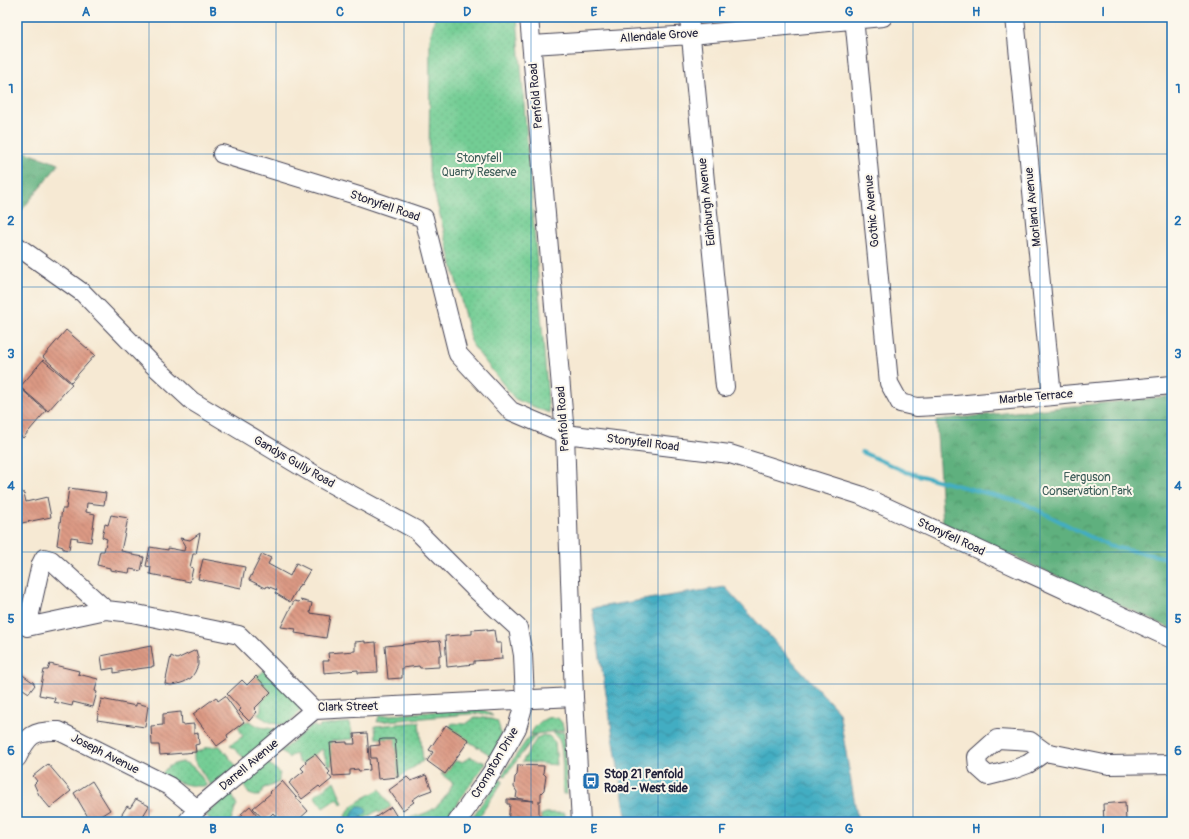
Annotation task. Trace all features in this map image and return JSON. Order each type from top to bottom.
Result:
[{"type":"street","name":"Penfold Road","points":[[529,17],[565,434],[574,697],[581,822]]},
{"type":"street","name":"Allendale Grove","points":[[532,45],[690,26],[882,17]]},
{"type":"street","name":"Morland Avenue","points":[[1015,17],[1052,396]]},
{"type":"street","name":"Gothic Avenue","points":[[854,18],[888,383],[900,403]]},
{"type":"street","name":"Edinburgh Avenue","points":[[690,26],[725,387]]},
{"type":"street","name":"Stonyfell Road","points":[[222,154],[424,218],[458,354],[511,411],[565,434],[730,454],[860,495],[1172,640]]},
{"type":"street","name":"Gandys Gully Road","points":[[17,246],[83,293],[151,363],[192,401],[317,476],[416,530],[473,587],[518,628],[523,655],[525,700]]},
{"type":"street","name":"Marble Terrace","points":[[900,403],[917,407],[1172,385]]},
{"type":"street","name":"Clark Street","points":[[106,610],[51,560],[44,558],[41,564],[27,627],[106,610],[132,613],[239,635],[314,710],[574,697]]},
{"type":"street","name":"Crompton Drive","points":[[457,822],[492,772],[517,728],[525,700]]},
{"type":"street","name":"Darrell Avenue","points":[[192,815],[314,710]]},
{"type":"street","name":"Joseph Avenue","points":[[17,758],[22,746],[33,734],[46,730],[59,731],[169,786],[192,815]]},
{"type":"street","points":[[1045,752],[1109,765],[1172,764]]},
{"type":"green space","name":"Stonyfell Quarry Reserve","points":[[435,17],[517,17],[549,413],[515,399],[472,345],[429,171],[430,39]]},
{"type":"green space","points":[[17,149],[59,164],[17,216]]},
{"type":"green space","name":"Ferguson Conservation Park","points":[[1172,396],[1172,629],[943,524],[936,420]]},
{"type":"green space","points":[[268,668],[300,707],[299,712],[289,724],[272,723],[257,714],[261,712],[261,702],[271,692],[256,677]]},
{"type":"green space","points":[[477,708],[486,711],[493,716],[480,713],[377,722],[379,716]]},
{"type":"green space","points":[[478,717],[497,721],[499,726],[500,739],[492,756],[468,741],[450,727],[452,723],[466,724]]},
{"type":"green space","points":[[550,717],[558,718],[562,723],[564,730],[530,735],[538,724]]},
{"type":"green space","points":[[249,721],[260,727],[282,730],[246,760],[230,745],[243,736],[238,727],[244,722]]},
{"type":"green space","points":[[419,722],[423,761],[398,778],[395,739],[376,738],[375,726]]},
{"type":"green space","points":[[350,723],[353,739],[331,741],[332,765],[328,765],[322,749],[302,764],[299,762],[295,754],[288,758],[281,751],[310,727],[314,726],[318,728],[320,726]]},
{"type":"green space","points":[[564,732],[567,794],[563,794],[561,745],[556,736],[552,733]]},
{"type":"green space","points":[[536,735],[505,776],[502,775],[529,737]]},
{"type":"green space","points":[[543,735],[549,736],[555,742],[557,765],[522,762],[537,738]]},
{"type":"green space","points":[[220,746],[237,767],[223,778],[210,785],[194,760],[194,752]]},
{"type":"green space","points":[[470,757],[486,763],[445,822],[400,822],[426,813],[436,807],[447,794],[453,783],[441,774],[445,774],[455,761],[462,762]]},
{"type":"green space","points":[[183,762],[195,769],[207,786],[184,784],[162,775],[168,767]]},
{"type":"green space","points":[[267,762],[279,772],[279,782],[264,788],[259,796],[249,794],[242,783]]},
{"type":"green space","points":[[499,779],[503,781],[477,820],[473,816]]},
{"type":"green space","points":[[334,781],[343,803],[341,804],[338,798],[323,808],[314,796]]},
{"type":"green space","points":[[380,789],[391,807],[379,813],[377,811],[364,819],[361,819],[361,822],[348,822],[345,816],[348,811],[360,800]]},
{"type":"green space","points":[[231,792],[237,805],[231,820],[229,822],[212,822],[206,815]]},
{"type":"green space","points":[[546,813],[565,813],[565,822],[538,822],[541,821],[541,815]]},
{"type":"water","points":[[725,587],[839,712],[858,822],[627,822],[592,608]]},
{"type":"water","points":[[358,806],[363,806],[367,811],[361,817],[360,822],[353,822],[352,813]]},
{"type":"building","points":[[66,330],[95,355],[71,382],[43,357]]},
{"type":"building","points":[[43,360],[72,384],[48,411],[20,387]]},
{"type":"building","points":[[18,386],[46,411],[23,438],[17,433]]},
{"type":"building","points":[[69,488],[106,493],[104,505],[87,503],[86,512],[95,514],[91,542],[77,540],[78,538],[71,537],[69,550],[63,549],[63,547],[57,545],[62,509],[66,509]]},
{"type":"building","points":[[20,491],[24,493],[26,502],[47,497],[51,517],[17,524],[17,492]]},
{"type":"building","points":[[111,515],[128,518],[121,551],[144,557],[141,571],[130,569],[129,573],[110,570],[110,568],[97,565],[100,551],[104,551],[107,539],[102,537],[105,524],[108,525]]},
{"type":"building","points":[[200,533],[196,554],[193,554],[190,567],[193,568],[190,582],[150,574],[151,567],[146,566],[150,547],[184,551],[185,546],[180,538],[190,540]]},
{"type":"building","points":[[262,554],[271,558],[268,564],[290,576],[296,563],[310,570],[290,602],[275,593],[277,590],[267,586],[266,588],[249,580]]},
{"type":"building","points":[[203,559],[245,567],[241,588],[198,579]]},
{"type":"building","points":[[300,600],[312,603],[310,613],[330,616],[326,638],[295,633],[296,629],[281,627],[294,601],[299,602]]},
{"type":"building","points":[[487,629],[487,631],[494,630],[496,643],[501,643],[502,659],[474,661],[474,664],[447,667],[445,636],[472,634],[472,630]]},
{"type":"building","points":[[365,641],[365,643],[376,642],[378,672],[358,673],[358,670],[324,673],[323,661],[329,661],[328,653],[355,651],[355,642]]},
{"type":"building","points":[[440,641],[442,655],[439,655],[439,667],[420,668],[419,666],[402,668],[402,678],[388,679],[385,646]]},
{"type":"building","points":[[151,646],[154,666],[152,667],[114,673],[114,668],[103,670],[101,656]]},
{"type":"building","points":[[196,650],[198,665],[191,678],[178,684],[165,684],[171,656],[177,659]]},
{"type":"building","points":[[50,664],[79,671],[78,674],[98,679],[95,691],[97,692],[93,707],[73,702],[72,706],[54,702],[55,698],[39,695],[44,670],[48,670]]},
{"type":"building","points":[[17,671],[34,683],[35,685],[29,693],[17,685]]},
{"type":"building","points":[[256,676],[271,692],[254,709],[257,712],[249,721],[239,711],[241,709],[227,694],[242,680],[247,685]]},
{"type":"building","points":[[225,696],[244,722],[227,735],[228,738],[217,746],[193,714],[216,697],[218,701]]},
{"type":"building","points":[[101,699],[136,706],[136,703],[148,706],[145,727],[97,720]]},
{"type":"building","points":[[181,712],[182,725],[194,724],[194,734],[198,733],[199,744],[195,745],[196,752],[160,755],[159,745],[152,745],[151,726],[163,725],[163,714]]},
{"type":"building","points":[[446,725],[469,740],[445,774],[427,761],[433,752],[429,750]]},
{"type":"building","points":[[367,733],[370,770],[350,770],[350,775],[333,776],[330,743],[347,742],[347,744],[355,744],[354,734]]},
{"type":"building","points":[[395,739],[398,777],[378,779],[376,758],[371,758],[370,746],[380,745],[379,740]]},
{"type":"building","points":[[315,754],[330,772],[328,774],[332,779],[321,788],[319,786],[302,799],[289,783],[304,771],[301,768],[306,763],[305,761]]},
{"type":"building","points":[[48,764],[71,791],[50,808],[39,795],[34,784],[37,781],[33,776]]},
{"type":"building","points":[[518,765],[544,766],[543,773],[546,776],[544,790],[541,793],[541,801],[539,801],[539,815],[541,815],[541,821],[508,822],[510,804],[507,804],[507,799],[534,801],[516,798],[517,792],[514,787]]},
{"type":"building","points":[[426,775],[432,790],[421,794],[412,800],[414,802],[403,810],[389,790],[407,777],[411,781]]},
{"type":"building","points":[[92,781],[110,810],[91,822],[74,793]]},
{"type":"building","points":[[282,781],[308,811],[296,822],[280,822],[273,813],[265,821],[253,808],[271,793],[270,792]]},
{"type":"building","points":[[136,799],[149,806],[143,816],[145,818],[142,822],[117,822],[127,806],[130,808]]},
{"type":"building","points":[[1125,802],[1126,822],[1104,822],[1103,804]]},
{"type":"building","points":[[250,806],[260,819],[256,822],[235,822],[243,815],[241,814]]},
{"type":"building","points":[[391,807],[400,822],[368,822]]},
{"type":"waterway","points":[[862,452],[906,472],[1024,503],[1108,546],[1172,559]]},
{"type":"place","name":"Stop 21 Penfold Road - West side","points":[[591,781]]}]
